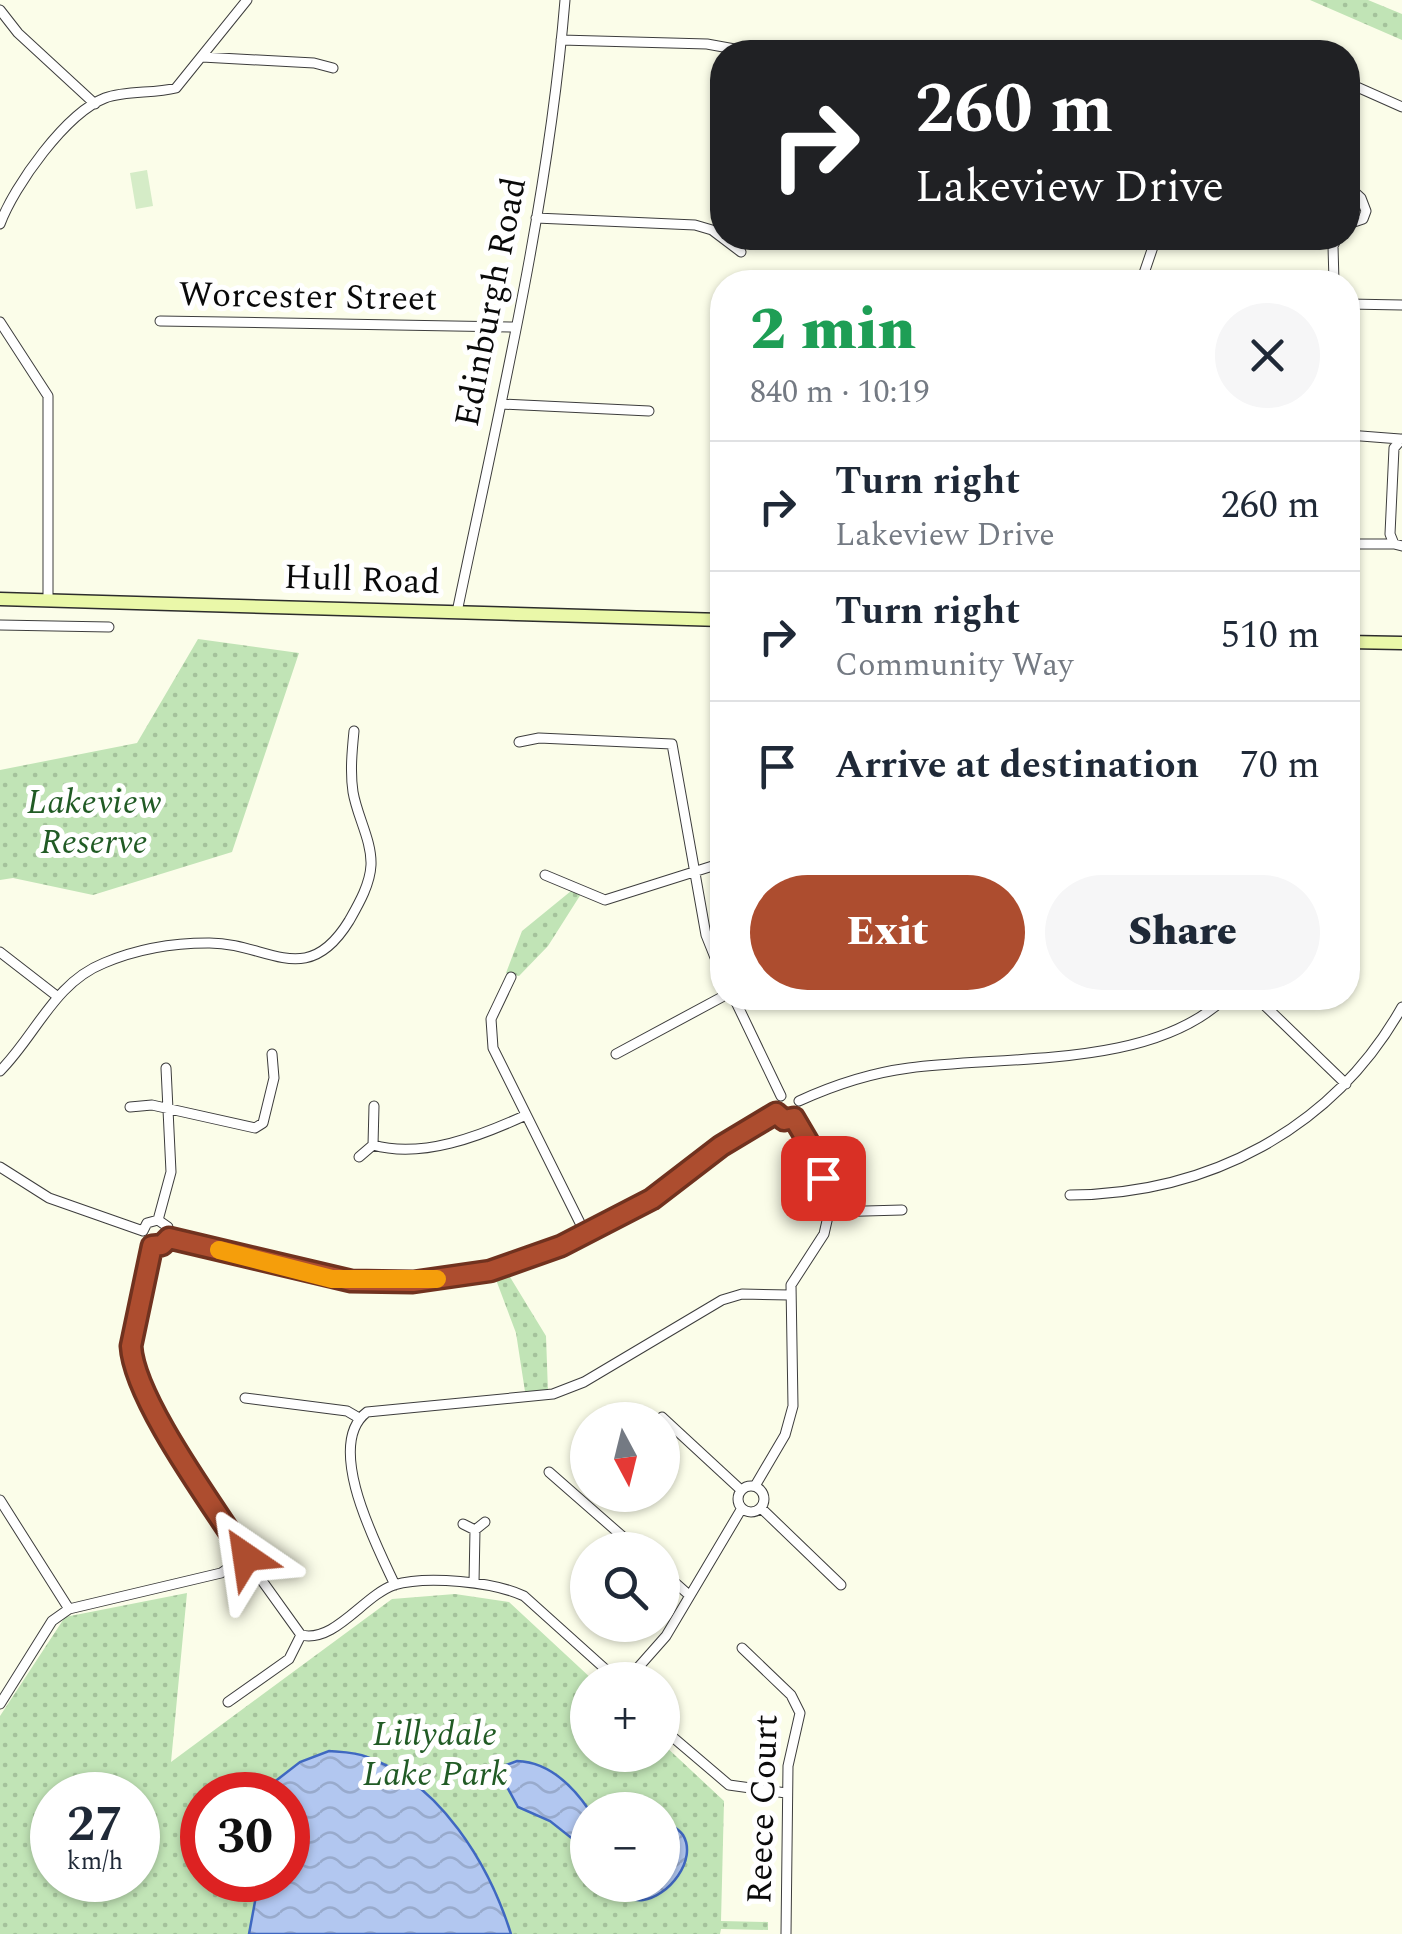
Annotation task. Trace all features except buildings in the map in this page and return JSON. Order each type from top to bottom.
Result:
[{"type":"main road","name":"Hull Road","points":[[0,599],[710,620]]},
{"type":"main road","points":[[1360,644],[1402,643]]},
{"type":"street","points":[[0,224],[2,210],[46,152],[95,104],[129,94],[176,88],[247,0]]},
{"type":"street","name":"Edinburgh Road","points":[[456,612],[536,218],[562,40],[564,0]]},
{"type":"street","points":[[0,10],[18,33],[95,104]]},
{"type":"street","points":[[562,40],[710,45]]},
{"type":"street","points":[[202,57],[314,62],[332,68]]},
{"type":"street","points":[[1360,89],[1402,108]]},
{"type":"street","points":[[536,218],[695,225],[710,229]]},
{"type":"street","points":[[1360,304],[1402,305]]},
{"type":"street","name":"Worcester Street","points":[[160,321],[514,327]]},
{"type":"street","points":[[0,322],[48,396],[48,600]]},
{"type":"street","points":[[501,404],[649,411]]},
{"type":"street","points":[[1360,436],[1401,439]]},
{"type":"street","points":[[1398,545],[1390,534],[1394,448],[1401,439]]},
{"type":"street","points":[[1360,544],[1398,545]]},
{"type":"street","points":[[0,625],[108,626]]},
{"type":"street","points":[[0,1071],[58,996],[73,980],[100,964],[156,947],[238,945],[292,961],[326,950],[356,910],[371,865],[352,789],[354,731]]},
{"type":"street","points":[[519,742],[538,738],[672,744],[710,945]]},
{"type":"street","points":[[545,874],[605,900],[710,866]]},
{"type":"street","points":[[0,952],[58,996]]},
{"type":"street","points":[[511,977],[495,1006],[490,1033],[500,1066],[585,1234]]},
{"type":"street","points":[[616,1054],[710,1003]]},
{"type":"street","points":[[1070,1195],[1160,1187],[1213,1171],[1296,1128],[1346,1084],[1375,1051],[1402,1007]]},
{"type":"street","points":[[740,1010],[782,1096]]},
{"type":"street","points":[[799,1101],[845,1082],[906,1068],[1151,1041],[1210,1010]]},
{"type":"street","points":[[1269,1010],[1346,1084]]},
{"type":"street","points":[[130,1107],[152,1104],[254,1128],[263,1123],[274,1078],[272,1054]]},
{"type":"street","points":[[158,1220],[170,1172],[166,1068]]},
{"type":"street","points":[[791,1095],[799,1101],[800,1111],[794,1118],[784,1120],[776,1113],[775,1102],[782,1096],[791,1095]]},
{"type":"street","points":[[373,1145],[374,1106]]},
{"type":"street","points":[[169,1238],[332,1279],[378,1282],[490,1271],[585,1234],[671,1187],[721,1146],[776,1113]]},
{"type":"street","points":[[360,1157],[373,1145],[436,1145],[489,1132],[524,1116]]},
{"type":"street","points":[[741,1490],[754,1486],[784,1435],[793,1406],[796,1340],[789,1295],[795,1274],[824,1234],[829,1212],[814,1152],[794,1118]]},
{"type":"street","points":[[0,1167],[48,1198],[143,1231],[152,1246],[133,1332],[132,1362],[146,1394],[246,1557],[301,1635]]},
{"type":"street","points":[[829,1212],[902,1210]]},
{"type":"street","points":[[143,1231],[147,1224],[158,1220]]},
{"type":"street","points":[[158,1220],[168,1228],[169,1238]]},
{"type":"street","points":[[152,1246],[162,1245],[169,1238]]},
{"type":"street","points":[[245,1398],[347,1411],[358,1418],[384,1410],[553,1394],[584,1382],[722,1300],[742,1294],[789,1295]]},
{"type":"street","points":[[358,1418],[350,1475],[395,1585]]},
{"type":"street","points":[[645,1662],[657,1650],[742,1508],[741,1490],[680,1434]]},
{"type":"street","points":[[549,1472],[617,1532]]},
{"type":"street","points":[[754,1486],[764,1500],[761,1508]]},
{"type":"street","points":[[0,1500],[69,1608]]},
{"type":"street","points":[[742,1508],[748,1512],[761,1508]]},
{"type":"street","points":[[761,1508],[841,1584]]},
{"type":"street","points":[[475,1530],[485,1522]]},
{"type":"street","points":[[463,1524],[475,1530]]},
{"type":"street","points":[[474,1583],[475,1530]]},
{"type":"street","points":[[0,1704],[52,1621],[69,1608],[177,1586],[222,1573],[246,1557]]},
{"type":"street","points":[[301,1635],[320,1636],[395,1585],[474,1583],[524,1596],[597,1662]]},
{"type":"street","points":[[680,1587],[689,1595]]},
{"type":"street","points":[[228,1702],[289,1660],[301,1635]]},
{"type":"street","name":"Reece Court","points":[[742,1648],[797,1704],[799,1724],[786,1793],[786,1934]]},
{"type":"street","points":[[680,1743],[730,1786],[786,1793]]},
{"type":"green space","points":[[1310,0],[1368,0],[1402,14],[1402,40]]},
{"type":"green space","points":[[147,170],[153,206],[136,209],[130,173]]},
{"type":"green space","name":"Lakeview Reserve","points":[[198,639],[299,653],[232,852],[93,895],[13,878],[0,880],[0,770],[137,743]]},
{"type":"green space","points":[[571,891],[581,894],[548,946],[519,976],[506,973],[522,931]]},
{"type":"green space","points":[[507,1272],[546,1336],[548,1392],[526,1398],[516,1333],[495,1277]]},
{"type":"green space","name":"Lillydale Lake Park","points":[[187,1593],[171,1762],[392,1599],[455,1594],[509,1602],[574,1662],[570,1662],[570,1772],[680,1772],[680,1760],[724,1801],[721,1921],[768,1922],[768,1930],[721,1929],[720,1934],[0,1934],[0,1716],[65,1617]]},
{"type":"water","points":[[329,1751],[363,1755],[417,1786],[439,1806],[475,1854],[511,1934],[249,1934],[255,1902],[310,1902],[310,1772],[287,1772],[300,1762]]},
{"type":"water","points":[[528,1762],[549,1770],[575,1792],[570,1792],[570,1837],[550,1821],[518,1807],[500,1774],[501,1767]]},
{"type":"water","points":[[680,1832],[687,1845],[680,1873]]},
{"type":"slow traffic","points":[[219,1250],[332,1279],[437,1279]]},
{"type":"route","points":[[246,1557],[137,1379],[131,1346],[152,1246],[162,1245],[169,1238],[351,1281],[413,1282],[490,1271],[561,1246],[652,1199],[721,1146],[776,1113],[784,1120],[794,1118],[814,1152],[823,1178]]}]
